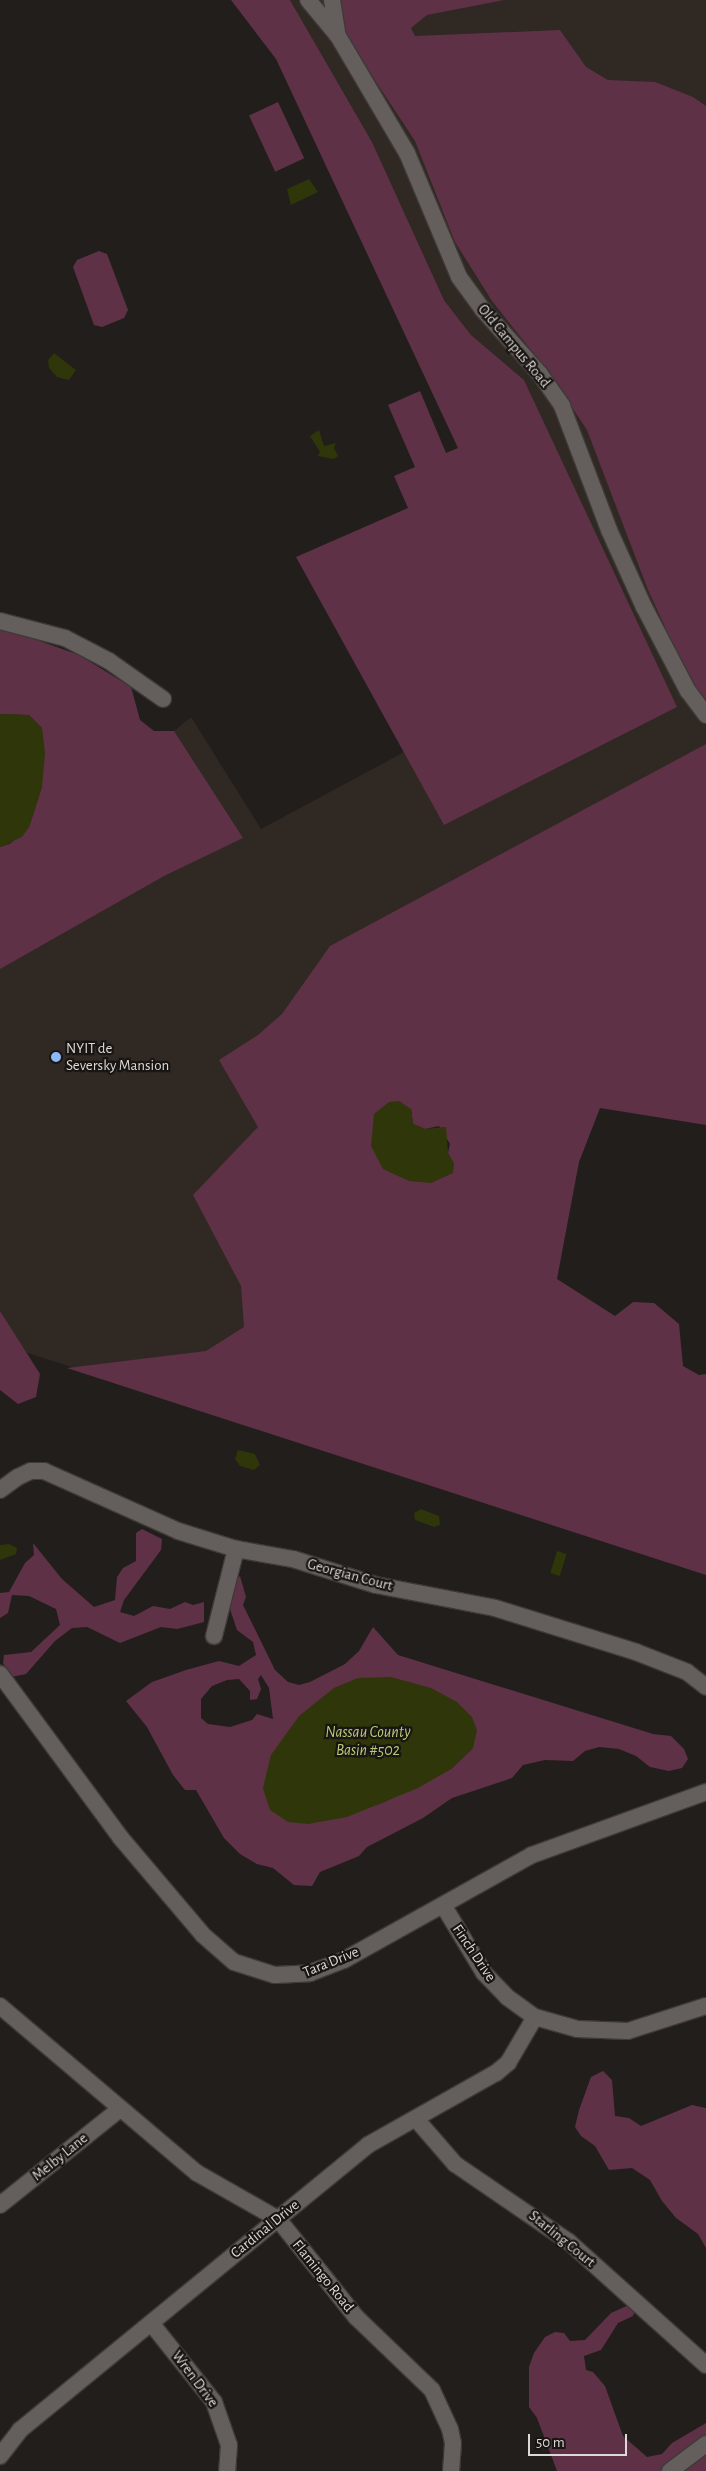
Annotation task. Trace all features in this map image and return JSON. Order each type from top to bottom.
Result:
[{"type":"street","name":"Old Campus Road","points":[[308,0],[338,36],[407,153],[459,277],[483,310],[540,374],[562,406],[610,530],[644,607],[688,691],[706,715]]},
{"type":"street","name":"Old Campus Road","points":[[332,0],[338,36]]},
{"type":"street","points":[[0,621],[65,638],[109,661],[163,699]]},
{"type":"street","name":"Georgian Court","points":[[0,1490],[18,1477],[31,1471],[44,1471],[64,1478],[143,1518],[236,1549],[293,1559],[376,1584],[495,1608],[688,1672],[706,1687]]},
{"type":"street","points":[[214,1636],[236,1549]]},
{"type":"street","name":"Tara Drive","points":[[0,1674],[120,1837],[203,1935],[234,1962],[275,1975],[310,1973],[344,1960],[532,1855],[706,1792]]},
{"type":"street","name":"Finch Drive","points":[[442,1905],[484,1973],[507,1997],[535,2017],[577,2029],[628,2031],[706,2006]]},
{"type":"street","name":"Flamingo Road","points":[[0,2006],[197,2173],[278,2219],[356,2318],[432,2390],[450,2429],[453,2443],[451,2471]]},
{"type":"street","name":"Cardinal Drive","points":[[0,2456],[20,2430],[368,2145],[496,2074],[508,2063],[535,2017]]},
{"type":"street","name":"Melby Lane","points":[[0,2206],[120,2109]]},
{"type":"street","name":"Starling Court","points":[[416,2118],[455,2164],[569,2242],[706,2365]]},
{"type":"street","name":"Wren Drive","points":[[151,2323],[214,2402],[229,2445],[227,2471]]},
{"type":"street","points":[[670,2471],[706,2444]]},
{"type":"shaded area","points":[[231,0],[290,0],[372,142],[444,300],[471,335],[524,380],[677,707],[444,825],[296,557],[408,508],[394,476],[415,467],[388,405],[420,391],[446,453],[458,448],[276,59]]},
{"type":"shaded area","points":[[290,0],[706,0],[706,799],[258,1127],[286,1436],[0,1344],[0,630],[79,655],[131,687],[140,720],[154,731],[174,731],[191,717],[261,829],[637,627],[524,380],[471,335],[444,300],[372,142]]},
{"type":"shaded area","points":[[322,0],[504,0],[427,15],[411,28],[415,36],[560,30],[586,67],[608,80],[655,82],[693,97],[706,106],[706,704],[690,681],[648,590],[587,430],[550,374],[492,301],[455,242],[415,141]]},
{"type":"shaded area","points":[[278,102],[304,158],[275,172],[249,116]]},
{"type":"shaded area","points":[[99,251],[107,254],[128,310],[124,318],[102,327],[94,325],[73,267],[77,260]]},
{"type":"shaded area","points":[[0,630],[26,636],[79,655],[131,687],[140,720],[154,731],[174,731],[243,838],[164,876],[0,969],[0,847],[10,844],[29,827],[42,787],[42,728],[29,715],[0,714]]},
{"type":"shaded area","points":[[706,744],[706,1125],[600,1108],[579,1162],[557,1279],[615,1316],[633,1302],[654,1303],[679,1324],[683,1366],[699,1375],[706,1374],[706,1575],[67,1368],[206,1351],[244,1327],[241,1286],[193,1195],[258,1127],[219,1060],[258,1035],[282,1014],[330,946]],"holes":[[[389,1102],[411,1109],[413,1124],[425,1129],[439,1126],[450,1144],[448,1153],[454,1164]]]},
{"type":"shaded area","points":[[0,1311],[40,1374],[36,1397],[18,1404],[0,1390]]},
{"type":"shaded area","points":[[142,1529],[162,1539],[161,1550],[124,1600],[120,1612],[134,1616],[153,1606],[170,1609],[185,1602],[193,1605],[204,1602],[204,1622],[177,1629],[161,1627],[120,1643],[87,1627],[72,1628],[55,1641],[26,1674],[11,1677],[3,1663],[4,1655],[31,1652],[60,1625],[56,1609],[29,1596],[12,1595],[8,1613],[0,1618],[0,1593],[9,1592],[25,1563],[34,1555],[33,1543],[62,1579],[94,1607],[115,1600],[117,1577],[123,1568],[136,1561],[136,1533]]},
{"type":"shaded area","points":[[240,1576],[246,1597],[243,1605],[275,1670],[288,1682],[299,1685],[310,1682],[345,1664],[359,1651],[373,1627],[398,1655],[653,1734],[671,1736],[684,1749],[688,1759],[682,1768],[669,1771],[650,1767],[636,1756],[619,1749],[599,1747],[585,1751],[573,1761],[545,1760],[523,1765],[512,1778],[452,1798],[423,1818],[367,1847],[359,1856],[320,1872],[312,1886],[294,1885],[273,1868],[257,1864],[240,1854],[224,1838],[196,1790],[185,1790],[173,1775],[147,1727],[126,1701],[152,1682],[219,1661],[239,1666],[256,1655],[253,1642],[237,1630],[229,1606],[233,1582]],"holes":[[[261,1675],[269,1688],[273,1719],[257,1714],[252,1720],[230,1727],[208,1724],[201,1718],[201,1699],[212,1686],[227,1680],[239,1679],[250,1691],[250,1700],[257,1699],[261,1689],[258,1679]],[[473,1748],[451,1769],[376,1806]]]},
{"type":"shaded area","points":[[603,2071],[612,2080],[615,2116],[629,2118],[641,2126],[692,2105],[706,2108],[706,2248],[698,2234],[676,2218],[662,2201],[650,2180],[632,2168],[609,2170],[595,2146],[581,2136],[575,2127],[591,2077]]},
{"type":"shaded area","points":[[631,2304],[635,2310],[633,2316],[618,2323],[601,2350],[584,2356],[586,2370],[593,2372],[605,2386],[623,2436],[647,2457],[662,2454],[672,2443],[706,2423],[706,2471],[557,2471],[537,2418],[529,2407],[529,2367],[534,2353],[545,2337],[555,2332],[564,2333],[570,2341],[585,2340],[611,2313]]},
{"type":"water","points":[[309,179],[318,192],[291,205],[287,189]]},
{"type":"water","points":[[54,353],[76,370],[69,380],[57,377],[49,368],[48,360]]},
{"type":"water","points":[[319,430],[324,446],[336,443],[334,448],[338,456],[334,459],[318,456],[320,452],[310,436]]},
{"type":"water","points":[[0,714],[29,715],[42,728],[45,753],[42,787],[29,827],[22,837],[0,847]]},
{"type":"water","points":[[399,1101],[411,1109],[413,1124],[425,1129],[446,1127],[448,1153],[454,1164],[453,1173],[431,1183],[409,1181],[383,1169],[371,1146],[374,1114],[389,1102]]},
{"type":"water","points":[[238,1450],[255,1454],[260,1465],[254,1470],[240,1466],[235,1459]]},
{"type":"water","points":[[421,1509],[439,1516],[440,1525],[434,1527],[415,1520],[414,1513]]},
{"type":"water","points":[[9,1544],[17,1548],[16,1554],[0,1560],[0,1545]]},
{"type":"water","points":[[557,1551],[567,1554],[560,1576],[550,1573]]},
{"type":"water","name":"Nassau County Basin #502","points":[[391,1677],[431,1688],[457,1702],[472,1717],[477,1730],[473,1748],[451,1769],[418,1788],[347,1817],[308,1824],[288,1822],[270,1810],[263,1788],[271,1755],[299,1716],[334,1688],[358,1678]]},
{"type":"place","name":"NYIT de Seversky Mansion","points":[[56,1057]]}]
